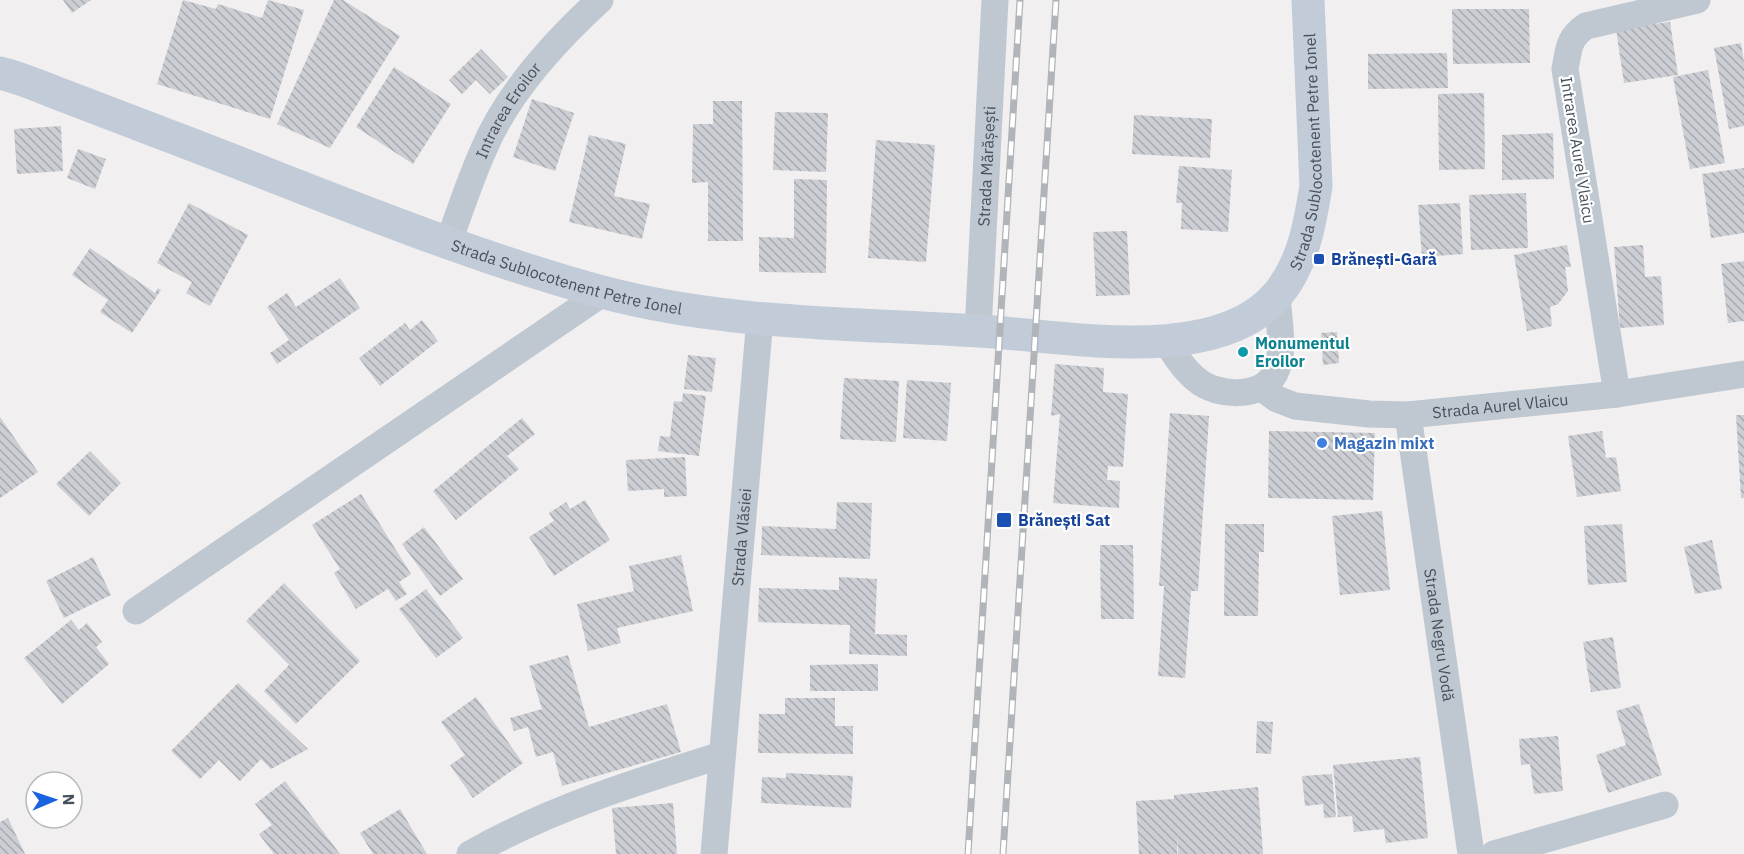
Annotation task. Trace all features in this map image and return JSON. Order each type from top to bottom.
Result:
[{"type":"main road","name":"Strada Sublocotenent Petre Ionel","points":[[0,73],[449,241],[604,292],[660,304],[760,318],[1166,341],[1204,337],[1233,328],[1262,310],[1277,296],[1298,261],[1311,216],[1316,186],[1308,0]]},
{"type":"street","name":"Intrarea Eroilor","points":[[449,241],[483,149],[519,88],[567,31],[600,0]]},
{"type":"street","name":"Strada Mărășești","points":[[978,331],[995,0]]},
{"type":"street","name":"Intrarea Aurel Vlaicu","points":[[1617,394],[1566,69],[1569,48],[1574,34],[1586,26],[1697,0]]},
{"type":"street","points":[[136,611],[604,292]]},
{"type":"street","points":[[1166,341],[1184,368],[1199,382],[1213,388],[1240,392],[1262,388],[1276,372],[1278,360],[1277,296]]},
{"type":"street","name":"Strada Vlăsiei","points":[[714,854],[760,318]]},
{"type":"street","name":"Strada Aurel Vlaicu","points":[[1262,388],[1276,399],[1295,406],[1408,415],[1617,394],[1744,374]]},
{"type":"street","name":"Strada Negru Vodă","points":[[1408,415],[1471,854]]},
{"type":"street","points":[[470,854],[571,806],[636,782],[722,755]]},
{"type":"street","points":[[1494,854],[1665,806]]},
{"type":"building","points":[[63,0],[91,0],[72,13]]},
{"type":"building","points":[[183,0],[216,9],[218,4],[262,18],[268,0],[304,10],[270,119],[157,84]]},
{"type":"building","points":[[334,0],[343,0],[400,36],[330,148],[277,124]]},
{"type":"building","points":[[1452,9],[1529,9],[1530,63],[1453,64]]},
{"type":"building","points":[[1670,22],[1678,75],[1624,83],[1616,29]]},
{"type":"building","points":[[1741,43],[1744,62],[1744,126],[1729,129],[1714,48]]},
{"type":"building","points":[[481,49],[508,77],[490,94],[476,80],[462,94],[449,80]]},
{"type":"building","points":[[1447,53],[1448,88],[1368,89],[1368,54]]},
{"type":"building","points":[[394,67],[451,104],[413,164],[356,127]]},
{"type":"building","points":[[1708,70],[1725,163],[1690,169],[1673,77]]},
{"type":"building","points":[[1484,93],[1485,169],[1439,170],[1438,94]]},
{"type":"building","points":[[532,99],[574,113],[555,171],[513,157]]},
{"type":"building","points":[[713,101],[742,101],[743,241],[708,241],[708,182],[692,183],[693,124],[713,124]]},
{"type":"building","points":[[775,112],[828,113],[826,172],[773,170]]},
{"type":"building","points":[[1134,115],[1212,119],[1210,158],[1132,154]]},
{"type":"building","points":[[61,126],[63,171],[17,174],[14,129]]},
{"type":"building","points":[[1553,133],[1554,179],[1502,180],[1502,135]]},
{"type":"building","points":[[589,135],[626,144],[614,196],[650,204],[642,239],[569,222]]},
{"type":"building","points":[[876,140],[935,145],[926,262],[868,258]]},
{"type":"building","points":[[78,149],[106,159],[95,189],[67,178]]},
{"type":"building","points":[[1179,166],[1232,170],[1228,232],[1181,229],[1182,203],[1176,203]]},
{"type":"building","points":[[1744,168],[1744,233],[1711,238],[1702,174]]},
{"type":"building","points":[[794,179],[827,180],[826,273],[759,272],[759,237],[794,238]]},
{"type":"building","points":[[1526,193],[1528,248],[1471,250],[1469,195]]},
{"type":"building","points":[[189,203],[248,235],[210,306],[186,293],[192,282],[157,263]]},
{"type":"building","points":[[1460,203],[1463,254],[1422,257],[1418,205]]},
{"type":"building","points":[[1127,231],[1130,295],[1096,296],[1093,232]]},
{"type":"building","points":[[1567,245],[1571,267],[1565,267],[1568,291],[1558,304],[1550,307],[1552,326],[1527,331],[1514,255]]},
{"type":"building","points":[[1643,245],[1645,277],[1661,276],[1664,325],[1620,328],[1614,247]]},
{"type":"building","points":[[90,248],[155,293],[158,288],[161,290],[132,333],[100,312],[108,300],[72,275]]},
{"type":"building","points":[[1744,261],[1744,321],[1728,323],[1721,264]]},
{"type":"building","points":[[340,278],[360,308],[277,364],[270,353],[289,340],[267,307],[287,293],[296,307]]},
{"type":"building","points":[[422,320],[438,341],[380,386],[359,358],[405,323],[410,330]]},
{"type":"building","points":[[1337,332],[1339,363],[1323,365],[1321,333]]},
{"type":"building","points":[[688,355],[716,358],[712,392],[684,389]]},
{"type":"building","points":[[1055,364],[1104,368],[1103,392],[1128,394],[1123,467],[1108,466],[1107,480],[1120,481],[1119,508],[1053,503],[1060,414],[1051,416]]},
{"type":"building","points":[[844,378],[899,381],[896,442],[840,439]]},
{"type":"building","points":[[907,380],[951,383],[947,441],[903,438]]},
{"type":"building","points":[[683,393],[706,396],[699,456],[658,451],[660,436],[670,437],[674,401],[682,402]]},
{"type":"building","points":[[1170,413],[1209,416],[1198,591],[1191,591],[1185,678],[1158,676],[1164,586],[1159,586]]},
{"type":"building","points":[[1736,415],[1744,415],[1744,498],[1741,498]]},
{"type":"building","points":[[0,417],[38,472],[0,498]]},
{"type":"building","points":[[522,418],[535,434],[507,456],[519,469],[456,520],[433,491]]},
{"type":"building","points":[[1269,431],[1375,433],[1373,500],[1268,498]]},
{"type":"building","points":[[1602,431],[1606,458],[1616,457],[1621,491],[1577,497],[1568,436]]},
{"type":"building","points":[[90,451],[121,483],[89,516],[56,484]]},
{"type":"building","points":[[685,457],[687,496],[664,497],[664,489],[628,491],[626,460]]},
{"type":"building","points":[[361,494],[411,574],[399,582],[407,594],[396,601],[388,589],[356,609],[334,573],[340,569],[312,525]]},
{"type":"building","points":[[585,500],[610,540],[554,576],[529,537],[554,521],[549,513],[566,502],[570,509]]},
{"type":"building","points":[[837,502],[872,503],[870,559],[761,555],[762,526],[836,529]]},
{"type":"building","points":[[1382,511],[1390,590],[1340,595],[1332,516]]},
{"type":"building","points":[[1225,524],[1264,524],[1264,552],[1259,552],[1258,616],[1224,616]]},
{"type":"building","points":[[1622,524],[1627,582],[1588,585],[1584,526]]},
{"type":"building","points":[[424,527],[463,579],[440,596],[402,544]]},
{"type":"building","points":[[1712,540],[1722,589],[1695,594],[1684,547]]},
{"type":"building","points":[[1100,545],[1133,545],[1134,619],[1101,619]]},
{"type":"building","points":[[681,555],[693,611],[617,628],[621,643],[588,651],[577,604],[634,591],[629,566]]},
{"type":"building","points":[[93,557],[111,595],[64,618],[46,581]]},
{"type":"building","points":[[839,577],[877,579],[875,634],[907,635],[907,656],[849,654],[850,625],[758,622],[759,588],[839,590]]},
{"type":"building","points":[[284,583],[360,661],[296,724],[264,691],[289,665],[246,621]]},
{"type":"building","points":[[426,589],[463,638],[436,658],[399,609]]},
{"type":"building","points":[[71,620],[79,630],[87,623],[102,642],[96,647],[109,664],[62,704],[24,658]]},
{"type":"building","points":[[1613,637],[1621,688],[1591,692],[1583,642]]},
{"type":"building","points":[[568,655],[589,727],[667,704],[681,752],[562,786],[553,752],[536,757],[528,727],[514,731],[510,718],[542,709],[529,666]]},
{"type":"building","points":[[878,664],[878,691],[810,691],[810,665]]},
{"type":"building","points":[[238,683],[308,749],[271,769],[261,759],[240,781],[219,760],[200,779],[171,751]]},
{"type":"building","points":[[476,697],[523,763],[473,798],[450,765],[465,755],[441,722]]},
{"type":"building","points":[[785,698],[835,698],[835,726],[853,726],[853,754],[758,753],[759,714],[785,714]]},
{"type":"building","points":[[1639,704],[1662,775],[1608,793],[1596,755],[1626,745],[1616,711]]},
{"type":"building","points":[[1257,721],[1273,722],[1271,754],[1256,753]]},
{"type":"building","points":[[1558,736],[1563,791],[1534,794],[1530,764],[1521,765],[1519,739]]},
{"type":"building","points":[[1420,757],[1428,838],[1386,843],[1384,829],[1354,832],[1352,816],[1338,817],[1333,765]]},
{"type":"building","points":[[786,773],[853,776],[851,808],[761,803],[762,777],[786,778]]},
{"type":"building","points":[[1332,774],[1336,817],[1324,818],[1323,804],[1305,806],[1302,776]]},
{"type":"building","points":[[285,781],[340,854],[274,854],[259,834],[272,825],[255,804]]},
{"type":"building","points":[[1258,787],[1263,854],[1178,854],[1177,834],[1177,854],[1139,854],[1136,801],[1174,799],[1174,795]]},
{"type":"building","points":[[673,803],[677,854],[616,854],[612,808]]},
{"type":"building","points":[[400,809],[427,854],[373,854],[360,833]]},
{"type":"building","points":[[8,818],[25,854],[0,854],[0,822]]},
{"type":"railway","points":[[968,854],[1020,0]]},
{"type":"railway","points":[[1003,854],[1056,0]]},
{"type":"place","name":"Brănești-Gară","points":[[1319,259]]},
{"type":"place","name":"Monumentul Eroilor","points":[[1243,352]]},
{"type":"place","name":"Magazin mixt","points":[[1322,443]]},
{"type":"place","name":"Brănești Sat","points":[[1004,520]]}]
